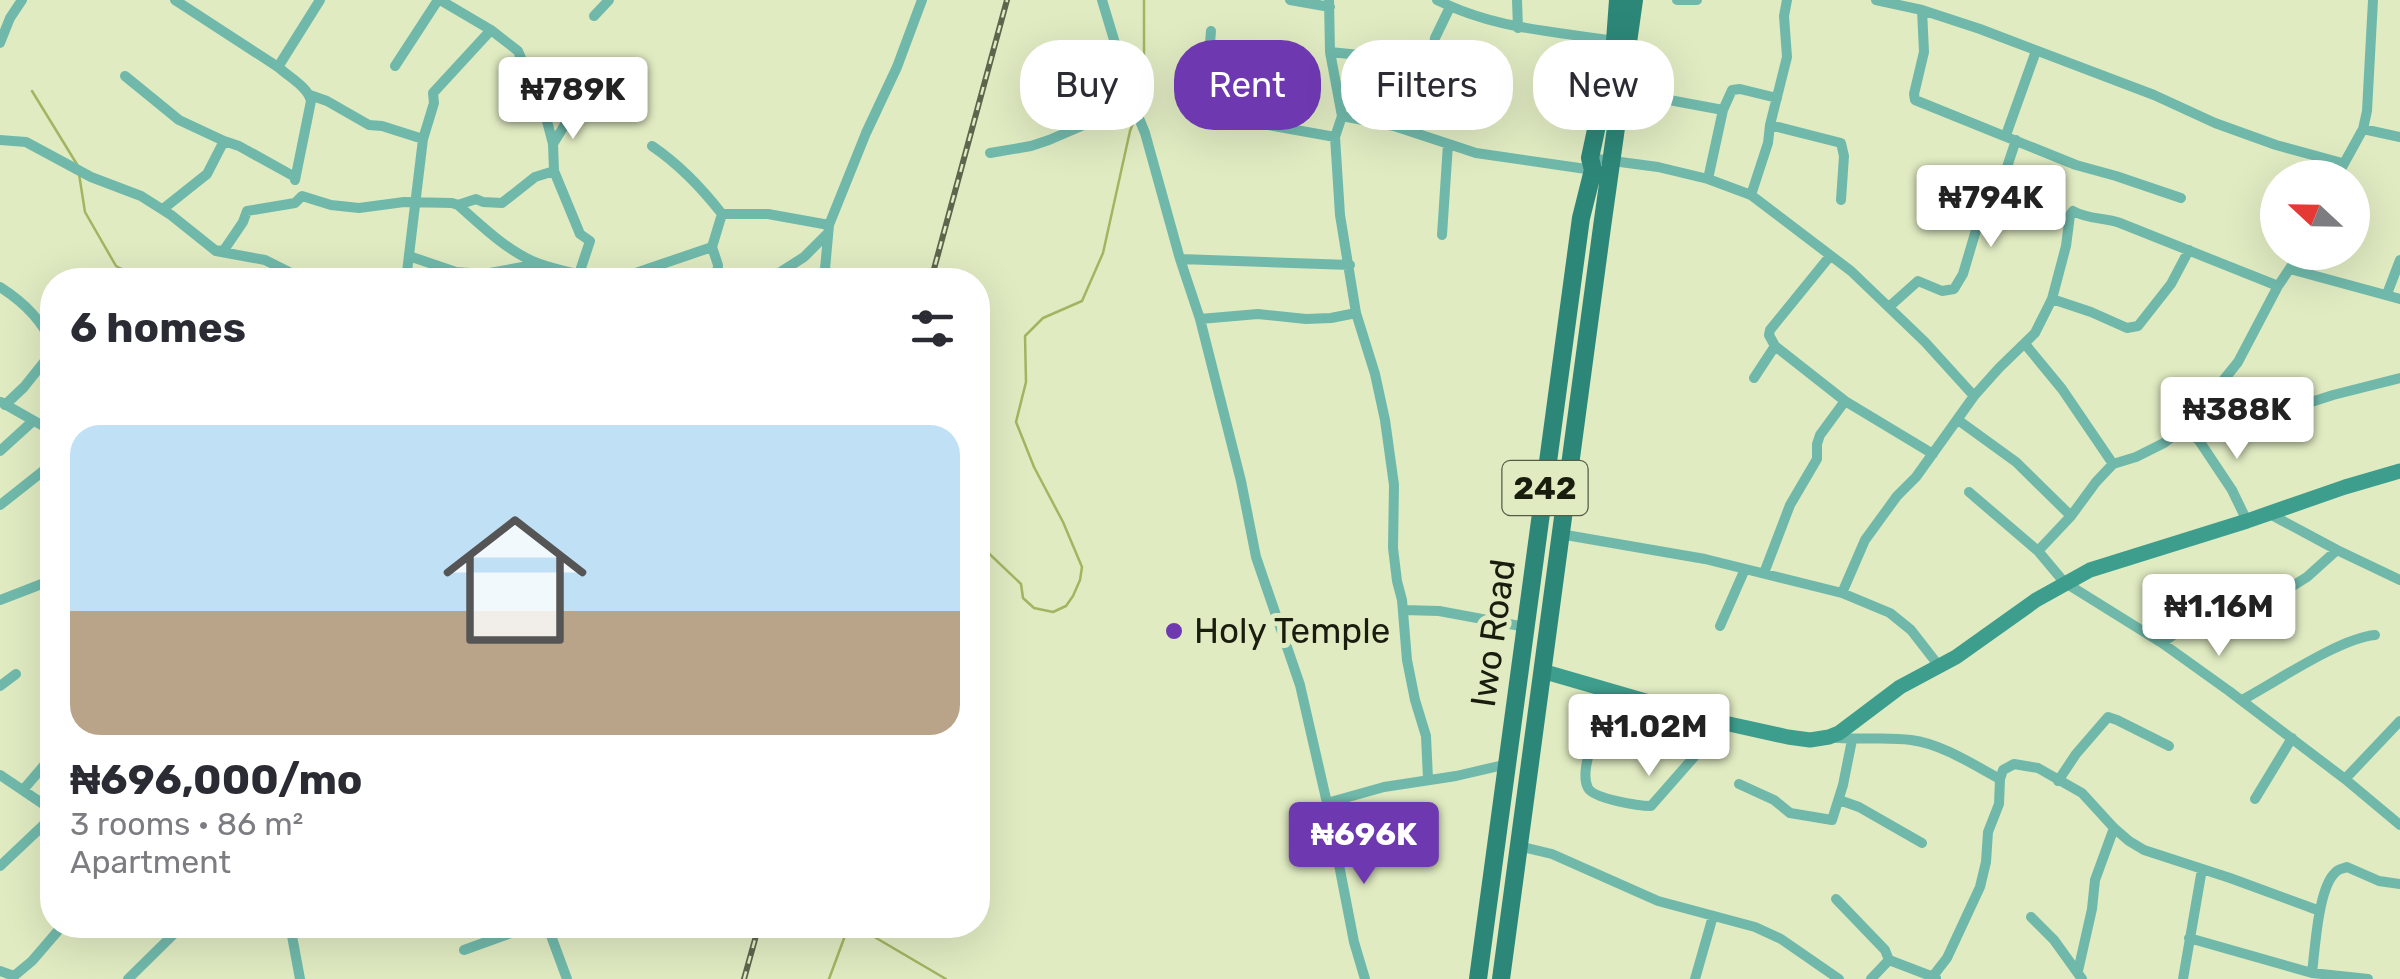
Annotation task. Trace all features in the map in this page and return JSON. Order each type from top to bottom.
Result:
[{"type":"main road","name":"Iwo Road","points":[[1615,40],[1618,0]]},
{"type":"main road","name":"Iwo Road","points":[[1501,979],[1634,0]]},
{"type":"main road","name":"Iwo Road","points":[[1478,979],[1582,218],[1598,130]]},
{"type":"street","points":[[0,43],[22,0]]},
{"type":"street","points":[[175,0],[278,67],[310,95],[368,125],[423,139]]},
{"type":"street","points":[[278,67],[320,0]]},
{"type":"street","points":[[395,66],[439,0],[518,51],[553,144],[554,171],[580,234],[590,240],[581,268]]},
{"type":"street","points":[[594,16],[609,0]]},
{"type":"street","points":[[825,268],[829,228],[922,0]]},
{"type":"street","points":[[1102,0],[1114,40]]},
{"type":"street","points":[[1290,0],[1329,4],[1330,52],[1341,111]]},
{"type":"street","points":[[1437,0],[1518,28],[1608,40]]},
{"type":"street","points":[[1517,0],[1518,28]]},
{"type":"street","points":[[1677,0],[1697,0]]},
{"type":"street","points":[[1751,195],[1768,144],[1787,58],[1787,0]]},
{"type":"street","points":[[1876,0],[1922,10],[2154,96],[2215,124],[2330,160]]},
{"type":"street","points":[[2344,160],[2362,129],[2369,93],[2372,0]]},
{"type":"street","points":[[1330,52],[1417,64],[1432,59],[1435,38],[1450,7]]},
{"type":"street","points":[[1922,10],[1924,52],[1915,100],[2076,165],[2181,198]]},
{"type":"street","points":[[476,21],[481,42]]},
{"type":"street","points":[[408,268],[423,139],[434,103],[433,93],[491,30]]},
{"type":"street","points":[[1211,31],[1205,102],[1210,112],[1336,137]]},
{"type":"street","points":[[1890,306],[1918,281],[1942,291],[1954,290],[1980,220],[1993,209],[2036,51]]},
{"type":"street","points":[[125,76],[179,120],[239,146],[295,177],[302,196],[332,205],[359,208],[417,202],[458,205],[476,199],[502,202],[535,176],[554,171]]},
{"type":"street","points":[[1708,179],[1723,110],[1734,89],[1777,98]]},
{"type":"street","points":[[295,180],[310,95]]},
{"type":"street","points":[[553,144],[580,100]]},
{"type":"street","points":[[1674,101],[1723,110]]},
{"type":"street","points":[[1341,120],[1336,137],[1340,215],[1356,313],[1385,420],[1394,485],[1393,548],[1407,660],[1426,736],[1428,780]]},
{"type":"street","points":[[1770,125],[1841,143],[1842,200]]},
{"type":"street","points":[[2362,129],[2400,137]]},
{"type":"street","points":[[990,154],[1073,130]]},
{"type":"street","points":[[1144,130],[1200,319],[1256,557],[1300,685],[1365,979]]},
{"type":"street","points":[[1406,130],[1512,159],[1591,164],[1611,161],[1658,167],[1751,195],[1851,271],[1890,306],[1974,396]]},
{"type":"street","points":[[0,140],[31,144],[91,176],[141,196],[216,251],[265,260],[281,268]]},
{"type":"street","points":[[163,210],[208,174],[224,141]]},
{"type":"street","points":[[1442,235],[1448,144]]},
{"type":"street","points":[[652,146],[701,187],[722,214]]},
{"type":"street","points":[[216,251],[224,250],[247,211],[294,203],[302,196]]},
{"type":"street","points":[[468,214],[476,199]]},
{"type":"street","points":[[458,205],[510,248],[555,268]]},
{"type":"street","points":[[1842,593],[1864,540],[1934,454],[1974,396],[2035,334],[2052,299],[2073,211],[2096,220],[2107,218],[2278,286]]},
{"type":"street","points":[[722,214],[768,214],[829,228]]},
{"type":"street","points":[[718,268],[712,247],[722,214]]},
{"type":"street","points":[[787,268],[804,257],[829,228]]},
{"type":"street","points":[[651,268],[712,247]]},
{"type":"street","points":[[2052,299],[2127,328],[2138,326],[2171,284],[2189,250]]},
{"type":"street","points":[[410,256],[444,268]]},
{"type":"street","points":[[1830,256],[1769,335],[1776,346],[1844,402],[1934,454]]},
{"type":"street","points":[[1180,259],[1350,265]]},
{"type":"street","points":[[2387,294],[2400,260]]},
{"type":"street","points":[[518,268],[539,264]]},
{"type":"street","points":[[536,268],[539,264]]},
{"type":"street","points":[[2038,551],[2114,464],[2164,443],[2188,424],[2238,362],[2289,270]]},
{"type":"street","points":[[2293,270],[2400,299]]},
{"type":"street","points":[[0,288],[21,301],[40,325]]},
{"type":"street","points":[[1200,319],[1258,314],[1306,319],[1356,313]]},
{"type":"street","points":[[2025,344],[2114,464]]},
{"type":"street","points":[[1754,378],[1776,346]]},
{"type":"street","points":[[40,367],[24,388],[2,403],[40,423]]},
{"type":"street","points":[[2197,439],[2332,395],[2400,378]]},
{"type":"street","points":[[1764,574],[1790,505],[1815,465],[1820,434],[1844,402]]},
{"type":"street","points":[[1958,420],[2016,462],[2071,516]]},
{"type":"street","points":[[0,451],[33,421]]},
{"type":"street","points":[[2188,424],[2247,520]]},
{"type":"street","points":[[1542,670],[1711,720],[1788,737],[1829,737],[1900,688],[1956,657],[2064,582],[2122,558],[2400,471]]},
{"type":"street","points":[[0,505],[40,473]]},
{"type":"street","points":[[1969,492],[2038,551],[2064,582],[2242,700],[2400,826]]},
{"type":"street","points":[[2268,513],[2400,580]]},
{"type":"street","points":[[1560,534],[1705,559],[1842,593],[1890,614],[1910,630],[1939,666]]},
{"type":"street","points":[[2162,644],[2179,631],[2307,578],[2337,550]]},
{"type":"street","points":[[2382,571],[2400,566]]},
{"type":"street","points":[[1720,626],[1746,569]]},
{"type":"street","points":[[0,600],[40,585]]},
{"type":"street","points":[[1403,610],[1439,611],[1526,626]]},
{"type":"street","points":[[2242,700],[2314,659],[2362,636],[2375,635]]},
{"type":"street","points":[[0,686],[16,674]]},
{"type":"street","points":[[2058,781],[2108,717],[2169,746]]},
{"type":"street","points":[[1592,738],[1586,767],[1590,790],[1600,796],[1652,806],[1694,757],[1711,720]]},
{"type":"street","points":[[2345,779],[2400,721]]},
{"type":"street","points":[[1829,737],[1912,740],[1944,750],[2000,779]]},
{"type":"street","points":[[2255,799],[2292,738]]},
{"type":"street","points":[[1739,784],[1774,800],[1790,813],[1832,820],[1852,740]]},
{"type":"street","points":[[1327,803],[1384,787],[1508,764]]},
{"type":"street","points":[[1889,960],[1935,978],[1980,887],[2003,770],[2020,764],[2038,768],[2082,794],[2114,828],[2144,850],[2320,911]]},
{"type":"street","points":[[22,790],[40,770]]},
{"type":"street","points":[[0,775],[40,804]]},
{"type":"street","points":[[1839,800],[1922,843]]},
{"type":"street","points":[[0,866],[40,825]]},
{"type":"street","points":[[2080,975],[2095,880],[2114,828]]},
{"type":"street","points":[[1518,846],[1552,854],[1658,900],[1756,927],[1781,939],[1839,979]]},
{"type":"street","points":[[2312,973],[2320,911],[2334,873],[2352,868],[2379,881],[2400,884]]},
{"type":"street","points":[[2183,979],[2202,869]]},
{"type":"street","points":[[1836,899],[1886,950],[1889,960]]},
{"type":"street","points":[[1695,979],[1713,916]]},
{"type":"street","points":[[2031,916],[2080,975]]},
{"type":"street","points":[[0,971],[14,976],[52,938]]},
{"type":"street","points":[[128,979],[170,938]]},
{"type":"street","points":[[292,938],[300,979]]},
{"type":"street","points":[[464,950],[497,938]]},
{"type":"street","points":[[552,938],[567,979]]},
{"type":"street","points":[[2189,938],[2312,973],[2368,979]]},
{"type":"street","points":[[1870,979],[1889,960]]},
{"type":"waterway","points":[[1144,0],[1144,40]]},
{"type":"waterway","points":[[32,91],[78,166]]},
{"type":"waterway","points":[[990,554],[1021,584],[1023,598],[1034,608],[1053,612],[1066,606],[1080,580],[1082,567],[1016,422],[1026,382],[1025,336],[1043,318],[1082,301],[1103,253],[1130,130]]},
{"type":"waterway","points":[[79,174],[85,212],[120,268]]},
{"type":"waterway","points":[[829,979],[844,938]]},
{"type":"waterway","points":[[876,938],[946,979]]},
{"type":"railway","points":[[934,268],[1007,0]]},
{"type":"railway","points":[[744,979],[755,938]]},
{"type":"place","name":"Holy Temple","points":[[1174,631]]}]
